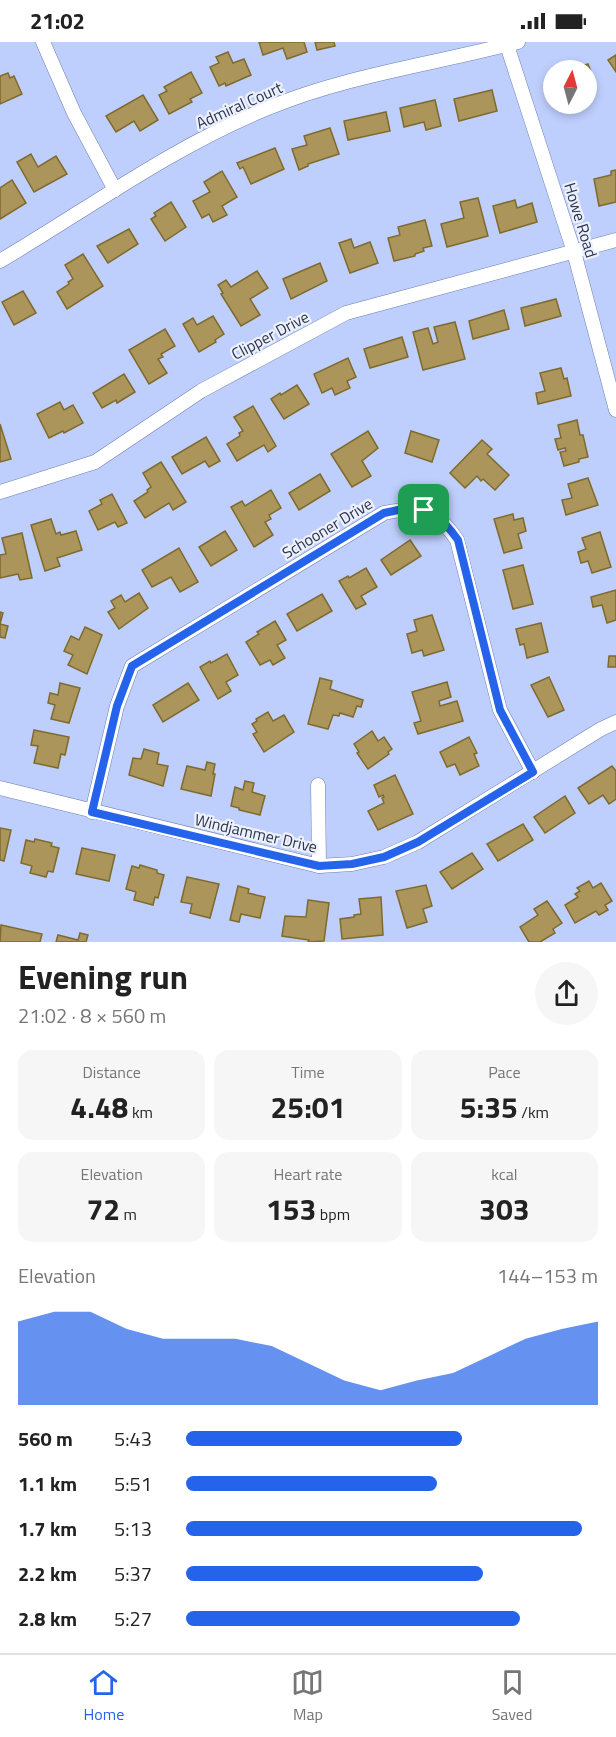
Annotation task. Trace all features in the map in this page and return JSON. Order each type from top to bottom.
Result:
[{"type":"street","points":[[43,42],[74,113],[116,190]]},
{"type":"street","name":"Admiral Court","points":[[0,261],[194,142],[270,107],[358,78],[510,43]]},
{"type":"street","name":"Howe Road","points":[[510,43],[574,252],[616,410]]},
{"type":"street","name":"Clipper Drive","points":[[0,492],[95,462],[201,391],[346,313],[616,240]]},
{"type":"street","name":"Schooner Drive","points":[[92,812],[117,706],[132,666],[384,513],[403,509],[424,510],[444,522],[458,540],[500,710],[533,772]]},
{"type":"street","name":"Windjammer Drive","points":[[0,788],[319,866],[352,864],[384,857],[418,842],[616,722]]},
{"type":"street","points":[[318,786],[319,866]]},
{"type":"building","points":[[259,42],[304,42],[307,52],[287,59],[283,48],[263,55]]},
{"type":"building","points":[[315,42],[334,42],[335,46],[317,50]]},
{"type":"building","points":[[228,52],[233,63],[244,59],[251,75],[226,86],[225,83],[219,86],[210,67],[219,63],[216,57]]},
{"type":"building","points":[[616,55],[616,72],[608,60]]},
{"type":"building","points":[[191,72],[202,93],[190,99],[192,102],[169,114],[159,95],[167,91],[164,87]]},
{"type":"building","points":[[8,73],[10,78],[14,76],[22,94],[0,104],[0,76]]},
{"type":"building","points":[[492,90],[497,111],[459,121],[454,99]]},
{"type":"building","points":[[143,95],[158,120],[140,131],[134,121],[116,132],[106,116]]},
{"type":"building","points":[[435,100],[441,126],[426,130],[424,122],[404,127],[400,108]]},
{"type":"building","points":[[386,112],[390,131],[348,140],[344,121]]},
{"type":"building","points":[[330,128],[339,154],[308,164],[299,170],[292,149],[307,145],[304,136]]},
{"type":"building","points":[[275,148],[284,169],[251,184],[243,167],[240,169],[237,163]]},
{"type":"building","points":[[31,154],[38,167],[56,156],[67,174],[34,192],[17,162]]},
{"type":"building","points":[[616,170],[616,202],[599,206],[594,179],[611,175],[611,171]]},
{"type":"building","points":[[222,171],[237,197],[222,206],[227,215],[213,222],[209,214],[202,218],[193,201],[210,192],[204,182]]},
{"type":"building","points":[[12,180],[26,203],[0,219],[0,188]]},
{"type":"building","points":[[478,198],[488,236],[447,247],[441,224],[464,218],[460,202]]},
{"type":"building","points":[[515,200],[517,208],[532,203],[537,222],[500,233],[493,206]]},
{"type":"building","points":[[171,202],[186,227],[165,241],[151,219],[156,216],[154,213]]},
{"type":"building","points":[[425,220],[432,246],[423,248],[424,251],[415,256],[394,261],[388,238],[400,235],[398,227]]},
{"type":"building","points":[[129,229],[138,244],[108,263],[97,246]]},
{"type":"building","points":[[351,239],[354,248],[370,242],[378,263],[350,273],[339,243]]},
{"type":"building","points":[[83,254],[103,286],[67,309],[57,292],[73,279],[65,265]]},
{"type":"building","points":[[320,263],[327,281],[291,299],[283,279]]},
{"type":"building","points":[[257,271],[268,288],[250,299],[260,315],[241,326],[218,285],[226,280],[231,287]]},
{"type":"building","points":[[23,291],[36,313],[14,325],[2,302]]},
{"type":"building","points":[[556,299],[561,316],[525,326],[521,308]]},
{"type":"building","points":[[504,310],[509,329],[473,339],[469,321]]},
{"type":"building","points":[[213,316],[224,334],[215,340],[216,342],[199,352],[183,324],[193,318],[197,325]]},
{"type":"building","points":[[455,322],[465,359],[423,370],[413,332],[428,328],[433,344],[438,342],[434,327]]},
{"type":"building","points":[[165,329],[175,346],[161,354],[163,357],[158,359],[167,373],[149,384],[129,350]]},
{"type":"building","points":[[402,337],[408,357],[370,368],[364,349]]},
{"type":"building","points":[[348,358],[356,377],[347,381],[350,388],[335,395],[332,388],[322,393],[314,374]]},
{"type":"building","points":[[561,368],[564,379],[567,378],[571,396],[538,404],[536,393],[545,391],[540,373]]},
{"type":"building","points":[[124,374],[135,392],[117,403],[116,400],[102,408],[93,393]]},
{"type":"building","points":[[297,385],[309,404],[284,419],[271,399]]},
{"type":"building","points":[[60,402],[64,410],[73,405],[83,423],[49,438],[37,414]]},
{"type":"building","points":[[253,406],[276,446],[268,452],[264,445],[237,461],[227,444],[240,436],[239,433],[243,431],[234,417]]},
{"type":"building","points":[[577,420],[588,457],[564,466],[560,452],[566,451],[565,448],[558,450],[555,439],[561,438],[558,425]]},
{"type":"building","points":[[0,424],[11,459],[0,462]]},
{"type":"building","points":[[368,431],[378,448],[362,461],[371,476],[352,487],[331,454]]},
{"type":"building","points":[[411,431],[439,440],[432,462],[405,453]]},
{"type":"building","points":[[206,437],[220,461],[209,467],[205,461],[182,474],[172,457]]},
{"type":"building","points":[[482,440],[492,449],[487,454],[509,475],[495,490],[477,476],[465,488],[450,473]]},
{"type":"building","points":[[161,462],[186,502],[173,510],[169,503],[145,518],[134,501],[148,492],[147,490],[151,487],[143,473]]},
{"type":"building","points":[[320,474],[330,491],[299,510],[289,493]]},
{"type":"building","points":[[588,478],[598,505],[566,515],[562,500],[572,498],[568,484]]},
{"type":"building","points":[[271,490],[281,508],[269,515],[271,519],[265,522],[273,535],[254,547],[231,507],[242,501],[245,506]]},
{"type":"building","points":[[112,494],[127,523],[118,527],[115,522],[98,530],[89,511],[102,504],[100,500]]},
{"type":"building","points":[[513,514],[514,520],[523,518],[526,531],[518,534],[522,548],[504,553],[494,519]]},
{"type":"building","points":[[51,519],[56,534],[76,531],[82,550],[57,558],[60,566],[45,571],[31,525]]},
{"type":"building","points":[[225,531],[237,550],[211,566],[199,547]]},
{"type":"building","points":[[600,532],[611,567],[592,573],[588,561],[581,563],[578,552],[586,549],[582,538]]},
{"type":"building","points":[[22,533],[32,578],[20,580],[18,574],[0,578],[0,555],[6,554],[2,538]]},
{"type":"building","points":[[410,540],[421,556],[391,575],[381,560]]},
{"type":"building","points":[[179,548],[198,582],[180,592],[171,577],[152,587],[142,570]]},
{"type":"building","points":[[523,565],[533,604],[513,609],[503,570]]},
{"type":"building","points":[[366,568],[377,587],[361,596],[366,604],[356,609],[339,581]]},
{"type":"building","points":[[616,590],[616,620],[607,623],[602,605],[593,607],[591,597]]},
{"type":"building","points":[[139,593],[148,608],[119,629],[108,612],[115,608],[111,601],[121,595],[125,602]]},
{"type":"building","points":[[322,594],[332,611],[297,631],[287,614]]},
{"type":"building","points":[[432,615],[444,650],[424,656],[422,650],[412,653],[407,634],[417,631],[414,620]]},
{"type":"building","points":[[275,621],[286,640],[277,645],[285,658],[273,665],[270,660],[260,665],[246,642]]},
{"type":"building","points":[[541,623],[548,652],[527,658],[524,644],[520,645],[516,629]]},
{"type":"building","points":[[0,624],[8,626],[5,638],[0,637]]},
{"type":"building","points":[[85,627],[102,635],[87,674],[68,665],[73,655],[64,651],[71,636],[79,640]]},
{"type":"building","points":[[227,654],[238,675],[226,682],[231,691],[218,699],[200,667]]},
{"type":"building","points":[[609,656],[616,656],[616,667],[608,667]]},
{"type":"building","points":[[549,677],[564,710],[548,717],[531,685]]},
{"type":"building","points":[[320,678],[332,681],[330,689],[363,700],[361,707],[357,706],[353,717],[340,713],[339,716],[333,715],[328,729],[308,724]]},
{"type":"building","points":[[447,682],[451,697],[439,701],[440,706],[457,701],[463,721],[418,734],[414,723],[421,721],[412,692]]},
{"type":"building","points":[[60,683],[80,688],[69,723],[51,719],[55,705],[48,703],[50,693],[58,695]]},
{"type":"building","points":[[188,683],[199,700],[163,722],[153,705]]},
{"type":"building","points":[[268,712],[273,721],[284,715],[294,732],[264,752],[253,734],[257,732],[252,724]]},
{"type":"building","points":[[34,730],[69,737],[65,755],[61,754],[58,768],[34,763],[38,746],[31,745]]},
{"type":"building","points":[[372,731],[378,741],[384,737],[392,749],[388,752],[389,754],[368,769],[354,744]]},
{"type":"building","points":[[469,737],[477,753],[474,754],[479,766],[460,775],[455,764],[447,767],[440,752]]},
{"type":"building","points":[[144,749],[159,753],[157,764],[168,766],[163,786],[129,775],[133,758],[141,759]]},
{"type":"building","points":[[207,762],[215,764],[211,796],[181,789],[187,766],[205,770]]},
{"type":"building","points":[[612,766],[616,771],[616,799],[609,804],[603,795],[589,804],[578,788]]},
{"type":"building","points":[[395,775],[413,814],[378,830],[368,811],[384,803],[382,798],[384,797],[383,795],[379,797],[374,785]]},
{"type":"building","points":[[245,781],[254,783],[252,792],[265,796],[260,815],[231,806],[235,787],[243,790]]},
{"type":"building","points":[[565,796],[575,813],[545,833],[534,817]]},
{"type":"building","points":[[523,824],[533,840],[498,861],[487,844]]},
{"type":"building","points":[[0,828],[11,830],[4,861],[0,860]]},
{"type":"building","points":[[35,839],[52,843],[51,846],[59,848],[53,872],[48,871],[46,877],[30,873],[32,866],[21,863],[26,840],[34,842]]},
{"type":"building","points":[[82,848],[115,855],[109,881],[76,874]]},
{"type":"building","points":[[472,853],[483,869],[452,889],[440,872]]},
{"type":"building","points":[[140,865],[157,870],[157,873],[164,875],[158,898],[155,897],[153,905],[134,900],[136,892],[126,889],[132,866],[139,868]]},
{"type":"building","points":[[187,877],[219,884],[210,918],[190,913],[192,904],[181,902]]},
{"type":"building","points":[[589,881],[593,888],[601,883],[612,901],[605,905],[608,910],[599,915],[596,911],[575,923],[565,905],[578,897],[575,894],[580,891],[577,888]]},
{"type":"building","points":[[426,885],[432,906],[423,909],[427,922],[407,928],[396,891]]},
{"type":"building","points":[[238,886],[249,889],[248,893],[265,897],[260,918],[241,914],[239,922],[230,920]]},
{"type":"building","points":[[381,897],[383,935],[342,939],[340,919],[361,914],[359,899]]},
{"type":"building","points":[[308,900],[329,903],[324,941],[308,942],[309,940],[282,936],[285,916],[306,917]]},
{"type":"building","points":[[547,901],[562,923],[553,929],[555,933],[540,942],[529,942],[520,927],[538,915],[534,909]]},
{"type":"building","points":[[1,925],[42,934],[40,942],[0,942]]},
{"type":"building","points":[[80,933],[88,935],[86,942],[56,942],[58,935],[78,940]]},
{"type":"route","points":[[403,509],[424,510],[444,522],[458,540],[500,710],[533,772],[418,842],[384,857],[352,864],[319,866],[92,812],[117,706],[132,666],[384,513],[403,509]]}]
